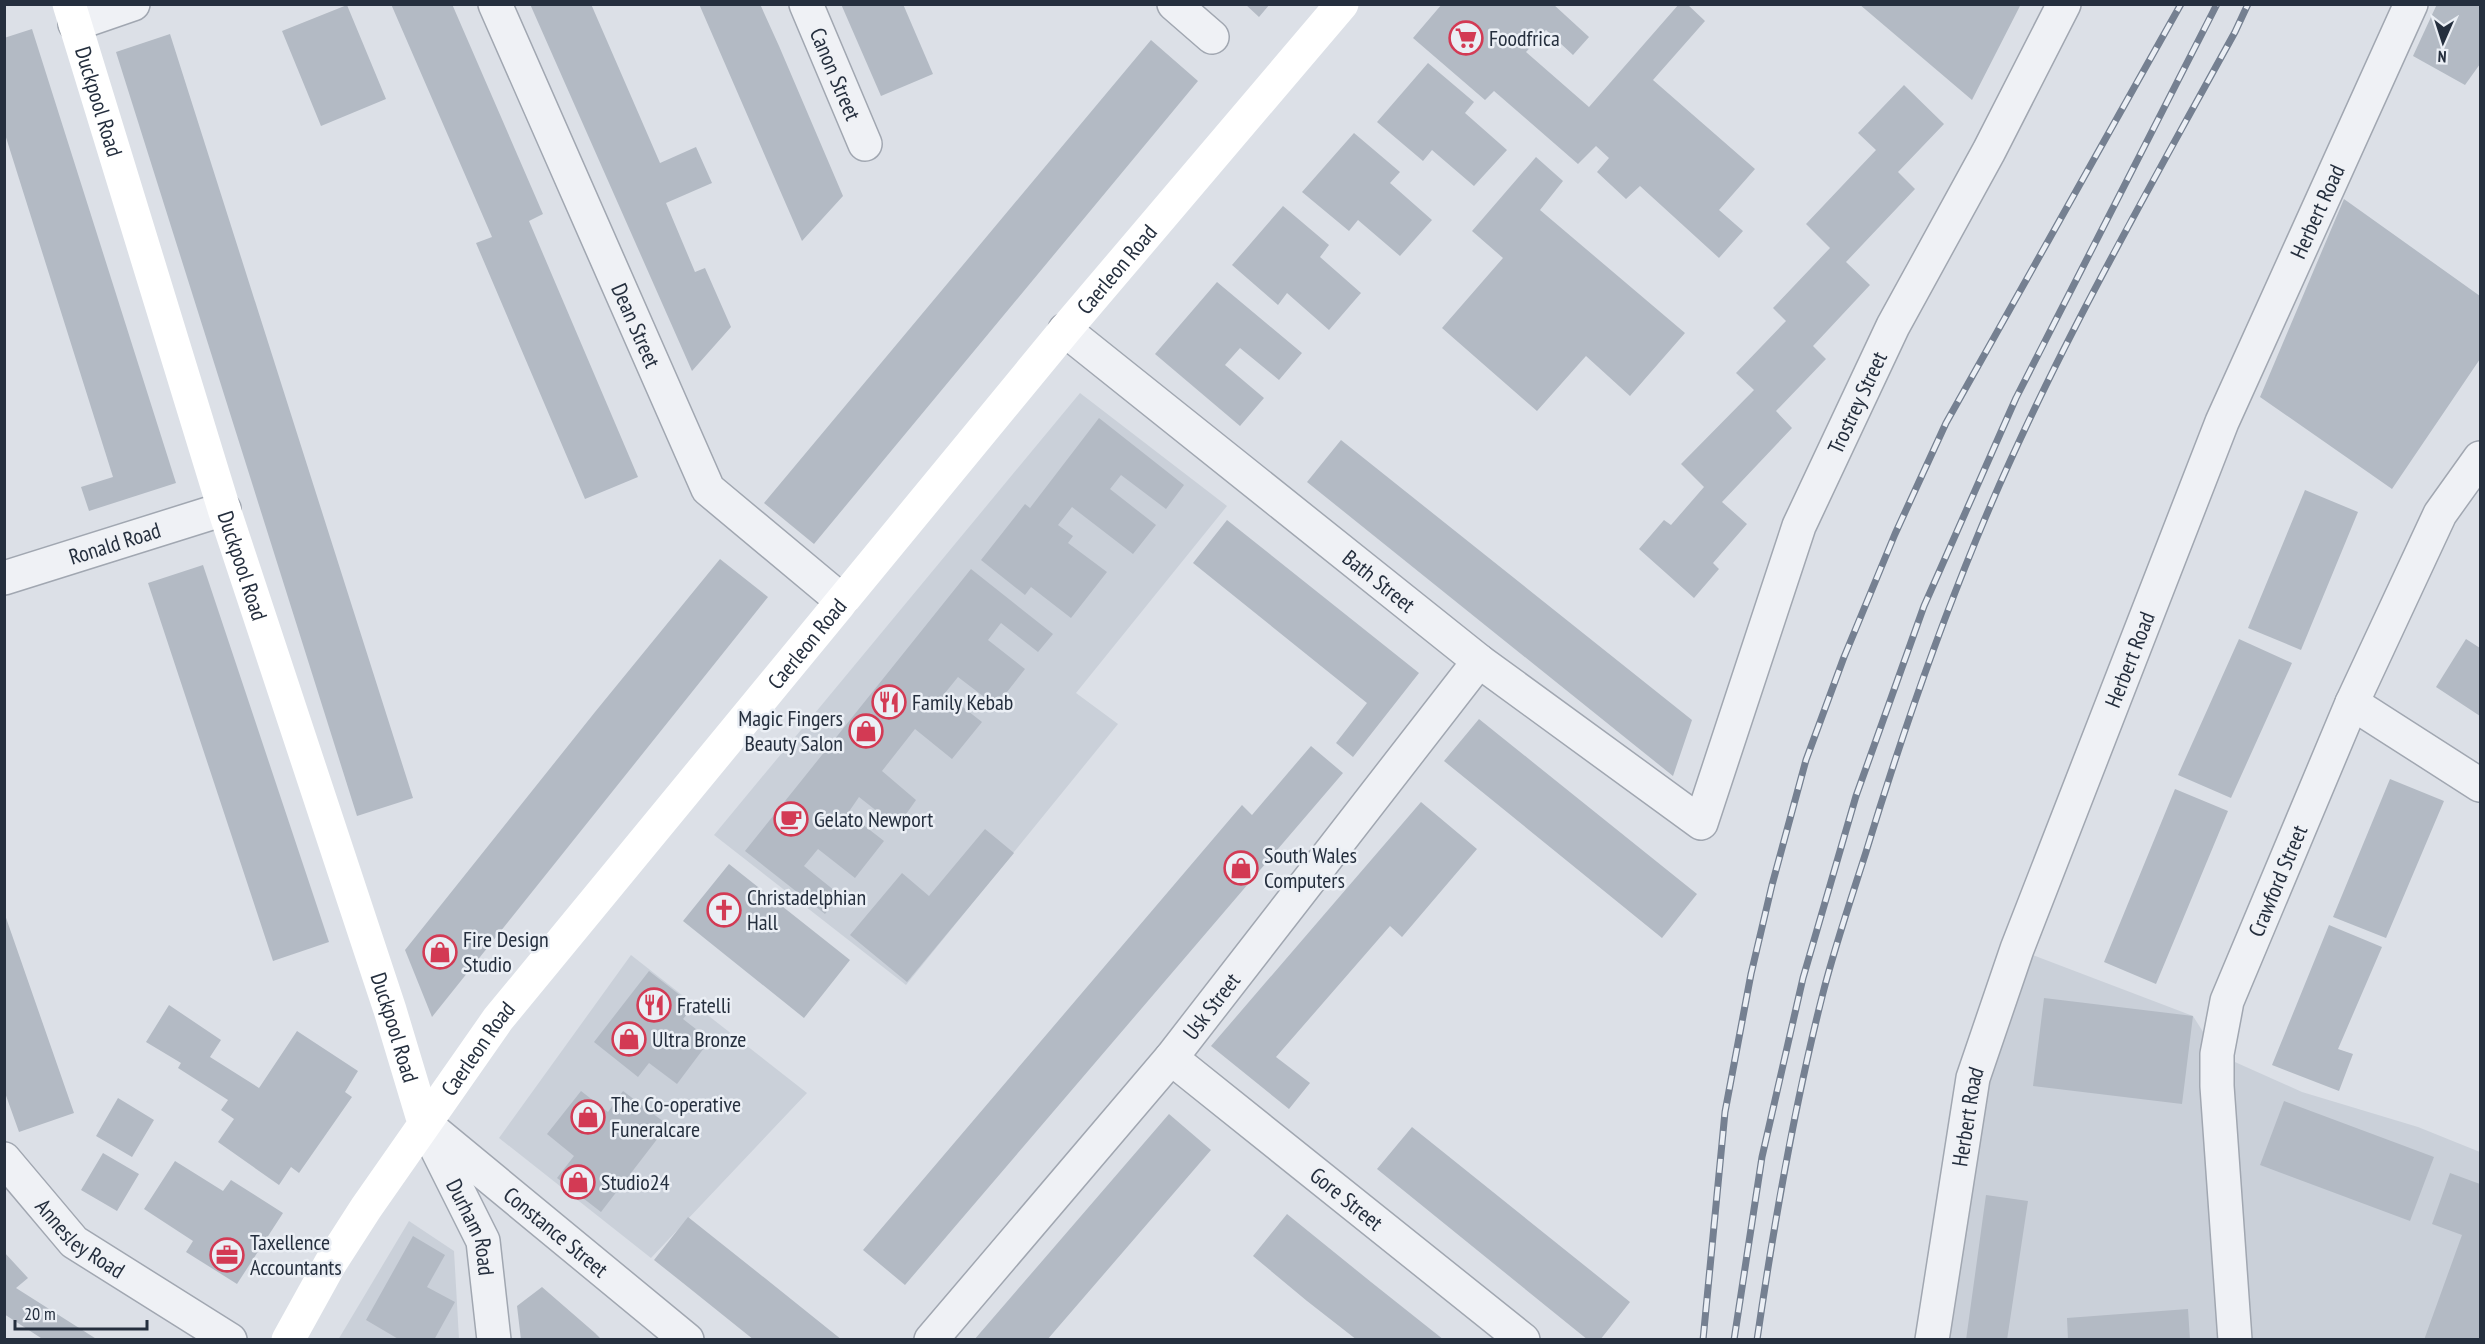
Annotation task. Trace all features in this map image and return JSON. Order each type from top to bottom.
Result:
[{"type":"main road","name":"Caerleon Road","points":[[288,1340],[330,1264],[424,1123],[498,1019],[1065,330],[1342,4]]},
{"type":"main road","name":"Duckpool Road","points":[[72,14],[224,509],[390,1010],[424,1123]]},
{"type":"street","points":[[72,14],[133,4]]},
{"type":"street","name":"Dean Street","points":[[495,4],[708,489],[841,600]]},
{"type":"street","name":"Canon Street","points":[[806,4],[865,144]]},
{"type":"street","points":[[1174,4],[1212,37]]},
{"type":"street","name":"Trostrey Street","points":[[1701,823],[1799,526],[1893,326],[1989,151],[2064,4]]},
{"type":"street","name":"Herbert Road","points":[[1932,1340],[1973,1078],[2017,949],[2222,422],[2412,4]]},
{"type":"street","name":"Bath Street","points":[[1065,330],[1479,661],[1701,823]]},
{"type":"street","name":"Crawford Street","points":[[2235,1340],[2217,1086],[2217,1054],[2227,1001],[2352,702],[2440,514],[2481,458]]},
{"type":"street","name":"Ronald Road","points":[[4,578],[224,509]]},
{"type":"street","name":"Usk Street","points":[[931,1340],[1171,1058],[1479,661]]},
{"type":"street","points":[[2352,702],[2481,785]]},
{"type":"street","name":"Gore Street","points":[[1171,1058],[1523,1340]]},
{"type":"street","name":"Durham Road","points":[[424,1123],[483,1241],[494,1340]]},
{"type":"street","name":"Constance Street","points":[[424,1123],[687,1340]]},
{"type":"street","name":"Annesley Road","points":[[4,1159],[74,1242],[230,1340]]},
{"type":"shaded area","points":[[1080,393],[1227,506],[1076,693],[1118,724],[906,985],[714,835]]},
{"type":"shaded area","points":[[2017,949],[2193,1016],[2217,1054],[2302,1092],[2418,1127],[2480,1152],[2480,1339],[1938,1340]]},
{"type":"shaded area","points":[[631,955],[807,1093],[651,1258],[499,1138]]},
{"type":"shaded area","points":[[409,1221],[454,1251],[459,1339],[338,1340]]},
{"type":"building","points":[[391,4],[452,4],[543,214],[529,221],[638,477],[585,499],[476,243],[492,237]]},
{"type":"building","points":[[530,4],[591,4],[660,163],[696,147],[712,183],[666,203],[695,272],[705,268],[731,327],[692,371]]},
{"type":"building","points":[[699,4],[760,4],[779,46],[843,196],[802,241]]},
{"type":"building","points":[[841,4],[903,4],[933,74],[881,96]]},
{"type":"building","points":[[1245,4],[1270,4],[1259,17]]},
{"type":"building","points":[[1442,4],[1553,4],[1589,37],[1573,55],[1546,30],[1526,52],[1589,107],[1679,4],[1687,4],[1705,21],[1653,80],[1755,169],[1719,210],[1743,231],[1719,258],[1640,186],[1626,199],[1597,172],[1609,158],[1596,146],[1578,164],[1494,91],[1485,100],[1413,38]]},
{"type":"building","points":[[1859,4],[2021,4],[1972,100]]},
{"type":"building","points":[[2437,4],[2480,4],[2480,64],[2465,85],[2413,56]]},
{"type":"building","points":[[347,5],[386,99],[321,126],[282,31]]},
{"type":"building","points":[[32,29],[176,483],[89,511],[81,487],[113,477],[4,131],[4,38]]},
{"type":"building","points":[[170,34],[413,798],[357,816],[116,52]]},
{"type":"building","points":[[1151,40],[1198,81],[814,544],[764,503]]},
{"type":"building","points":[[1428,63],[1474,102],[1465,113],[1507,150],[1474,186],[1432,150],[1423,161],[1377,122]]},
{"type":"building","points":[[1904,85],[1944,124],[1898,172],[1915,189],[1846,262],[1870,285],[1813,346],[1826,359],[1776,411],[1792,428],[1722,502],[1747,524],[1713,563],[1719,569],[1694,598],[1639,549],[1664,520],[1671,525],[1704,487],[1681,464],[1754,390],[1736,373],[1786,321],[1773,308],[1830,248],[1806,224],[1876,150],[1858,133]]},
{"type":"building","points":[[1354,133],[1400,172],[1390,183],[1432,220],[1400,256],[1358,220],[1349,231],[1302,192]]},
{"type":"building","points":[[1536,157],[1563,181],[1540,210],[1685,333],[1630,396],[1586,356],[1537,411],[1442,328],[1503,258],[1472,231]]},
{"type":"building","points":[[2344,199],[2480,296],[2480,359],[2392,489],[2260,397]]},
{"type":"building","points":[[1283,206],[1329,245],[1320,257],[1361,293],[1329,330],[1287,293],[1278,305],[1232,265]]},
{"type":"building","points":[[1217,282],[1302,353],[1279,380],[1240,348],[1225,365],[1264,398],[1240,426],[1155,354]]},
{"type":"building","points":[[1099,418],[1184,485],[1166,509],[1121,475],[1110,489],[1156,525],[1133,554],[1072,507],[1058,525],[1073,536],[1068,543],[1107,572],[1071,618],[1031,587],[1025,595],[981,560],[1025,504],[1030,508]]},
{"type":"building","points":[[1341,440],[1692,720],[1673,776],[1307,482]]},
{"type":"building","points":[[2305,490],[2358,512],[2301,650],[2248,628]]},
{"type":"building","points":[[1227,520],[1419,673],[1353,757],[1336,743],[1367,703],[1193,563]]},
{"type":"building","points":[[720,559],[768,597],[432,1017],[405,950]]},
{"type":"building","points":[[203,565],[329,942],[273,961],[148,583]]},
{"type":"building","points":[[971,569],[1053,634],[1038,652],[1001,623],[988,640],[1025,669],[996,706],[958,677],[945,693],[982,722],[952,759],[915,729],[882,771],[916,800],[897,827],[859,797],[848,813],[884,841],[855,878],[818,849],[804,866],[840,895],[825,914],[745,851]]},
{"type":"building","points":[[2239,639],[2292,663],[2231,798],[2178,775]]},
{"type":"building","points":[[2466,639],[2480,648],[2480,716],[2436,687]]},
{"type":"building","points":[[1479,719],[1697,894],[1662,938],[1444,761]]},
{"type":"building","points":[[1311,746],[1343,773],[905,1285],[863,1250],[1242,805],[1252,815]]},
{"type":"building","points":[[2390,779],[2444,801],[2386,938],[2333,917]]},
{"type":"building","points":[[2175,789],[2228,811],[2156,984],[2104,962]]},
{"type":"building","points":[[1421,802],[1477,849],[1402,937],[1390,926],[1276,1057],[1310,1083],[1289,1109],[1211,1046]]},
{"type":"building","points":[[985,829],[1014,853],[907,982],[850,935],[902,873],[929,896]]},
{"type":"building","points":[[729,864],[850,960],[804,1018],[683,921]]},
{"type":"building","points":[[4,912],[74,1113],[19,1132],[4,1090]]},
{"type":"building","points":[[2329,925],[2382,947],[2338,1049],[2353,1054],[2339,1091],[2272,1065]]},
{"type":"building","points":[[649,971],[694,1006],[683,1019],[710,1040],[677,1084],[649,1063],[638,1077],[594,1042]]},
{"type":"building","points":[[2044,998],[2193,1016],[2182,1104],[2033,1086]]},
{"type":"building","points":[[169,1005],[221,1040],[210,1057],[259,1088],[297,1031],[358,1071],[345,1092],[352,1097],[299,1173],[291,1167],[279,1185],[218,1142],[234,1119],[221,1110],[228,1100],[178,1068],[181,1063],[146,1042]]},
{"type":"building","points":[[581,1091],[608,1112],[623,1091],[668,1125],[601,1212],[557,1178],[574,1156],[547,1134]]},
{"type":"building","points":[[118,1098],[154,1120],[132,1157],[96,1136]]},
{"type":"building","points":[[2284,1101],[2434,1157],[2410,1221],[2260,1165]]},
{"type":"building","points":[[1169,1114],[1211,1150],[1047,1340],[974,1340]]},
{"type":"building","points":[[1412,1127],[1630,1302],[1600,1340],[1588,1340],[1377,1169]]},
{"type":"building","points":[[103,1153],[139,1174],[117,1211],[81,1190]]},
{"type":"building","points":[[175,1161],[223,1191],[231,1180],[283,1213],[237,1284],[186,1252],[193,1241],[144,1209]]},
{"type":"building","points":[[2450,1173],[2480,1184],[2480,1340],[2424,1340],[2462,1235],[2432,1224]]},
{"type":"building","points":[[1986,1195],[2028,1201],[2007,1340],[1966,1340]]},
{"type":"building","points":[[1287,1214],[1444,1340],[1357,1340],[1307,1301],[1253,1256]]},
{"type":"building","points":[[688,1217],[842,1340],[754,1340],[654,1260]]},
{"type":"building","points":[[413,1236],[445,1255],[427,1287],[455,1302],[434,1340],[400,1340],[366,1320]]},
{"type":"building","points":[[4,1252],[28,1278],[16,1288],[98,1340],[44,1340],[4,1314]]},
{"type":"building","points":[[542,1287],[602,1340],[521,1340],[517,1306]]},
{"type":"building","points":[[2188,1309],[2190,1340],[2068,1340],[2067,1318]]},
{"type":"railway","points":[[1703,1340],[1725,1112],[1751,974],[1772,885],[1806,760],[1844,657],[1895,534],[1946,423],[2181,4]]},
{"type":"railway","points":[[1734,1340],[1762,1157],[1803,978],[1856,796],[1924,606],[2016,398],[2217,4]]},
{"type":"railway","points":[[1757,1340],[1786,1165],[1823,993],[1891,773],[1931,656],[1976,540],[2034,410],[2098,282],[2235,32],[2248,4]]},
{"type":"place","name":"Foodfrica","points":[[1466,38]]},
{"type":"place","name":"Family Kebab","points":[[889,702]]},
{"type":"place","name":"Magic Fingers Beauty Salon","points":[[866,731]]},
{"type":"place","name":"Gelato Newport","points":[[791,819]]},
{"type":"place","name":"South Wales Computers","points":[[1241,868]]},
{"type":"place","name":"Christadelphian Hall","points":[[724,910]]},
{"type":"place","name":"Fire Design Studio","points":[[440,952]]},
{"type":"place","name":"Fratelli","points":[[654,1005]]},
{"type":"place","name":"Ultra Bronze","points":[[629,1039]]},
{"type":"place","name":"The Co-operative Funeralcare","points":[[588,1117]]},
{"type":"place","name":"Studio24","points":[[578,1182]]},
{"type":"place","name":"Taxellence Accountants","points":[[227,1255]]}]
